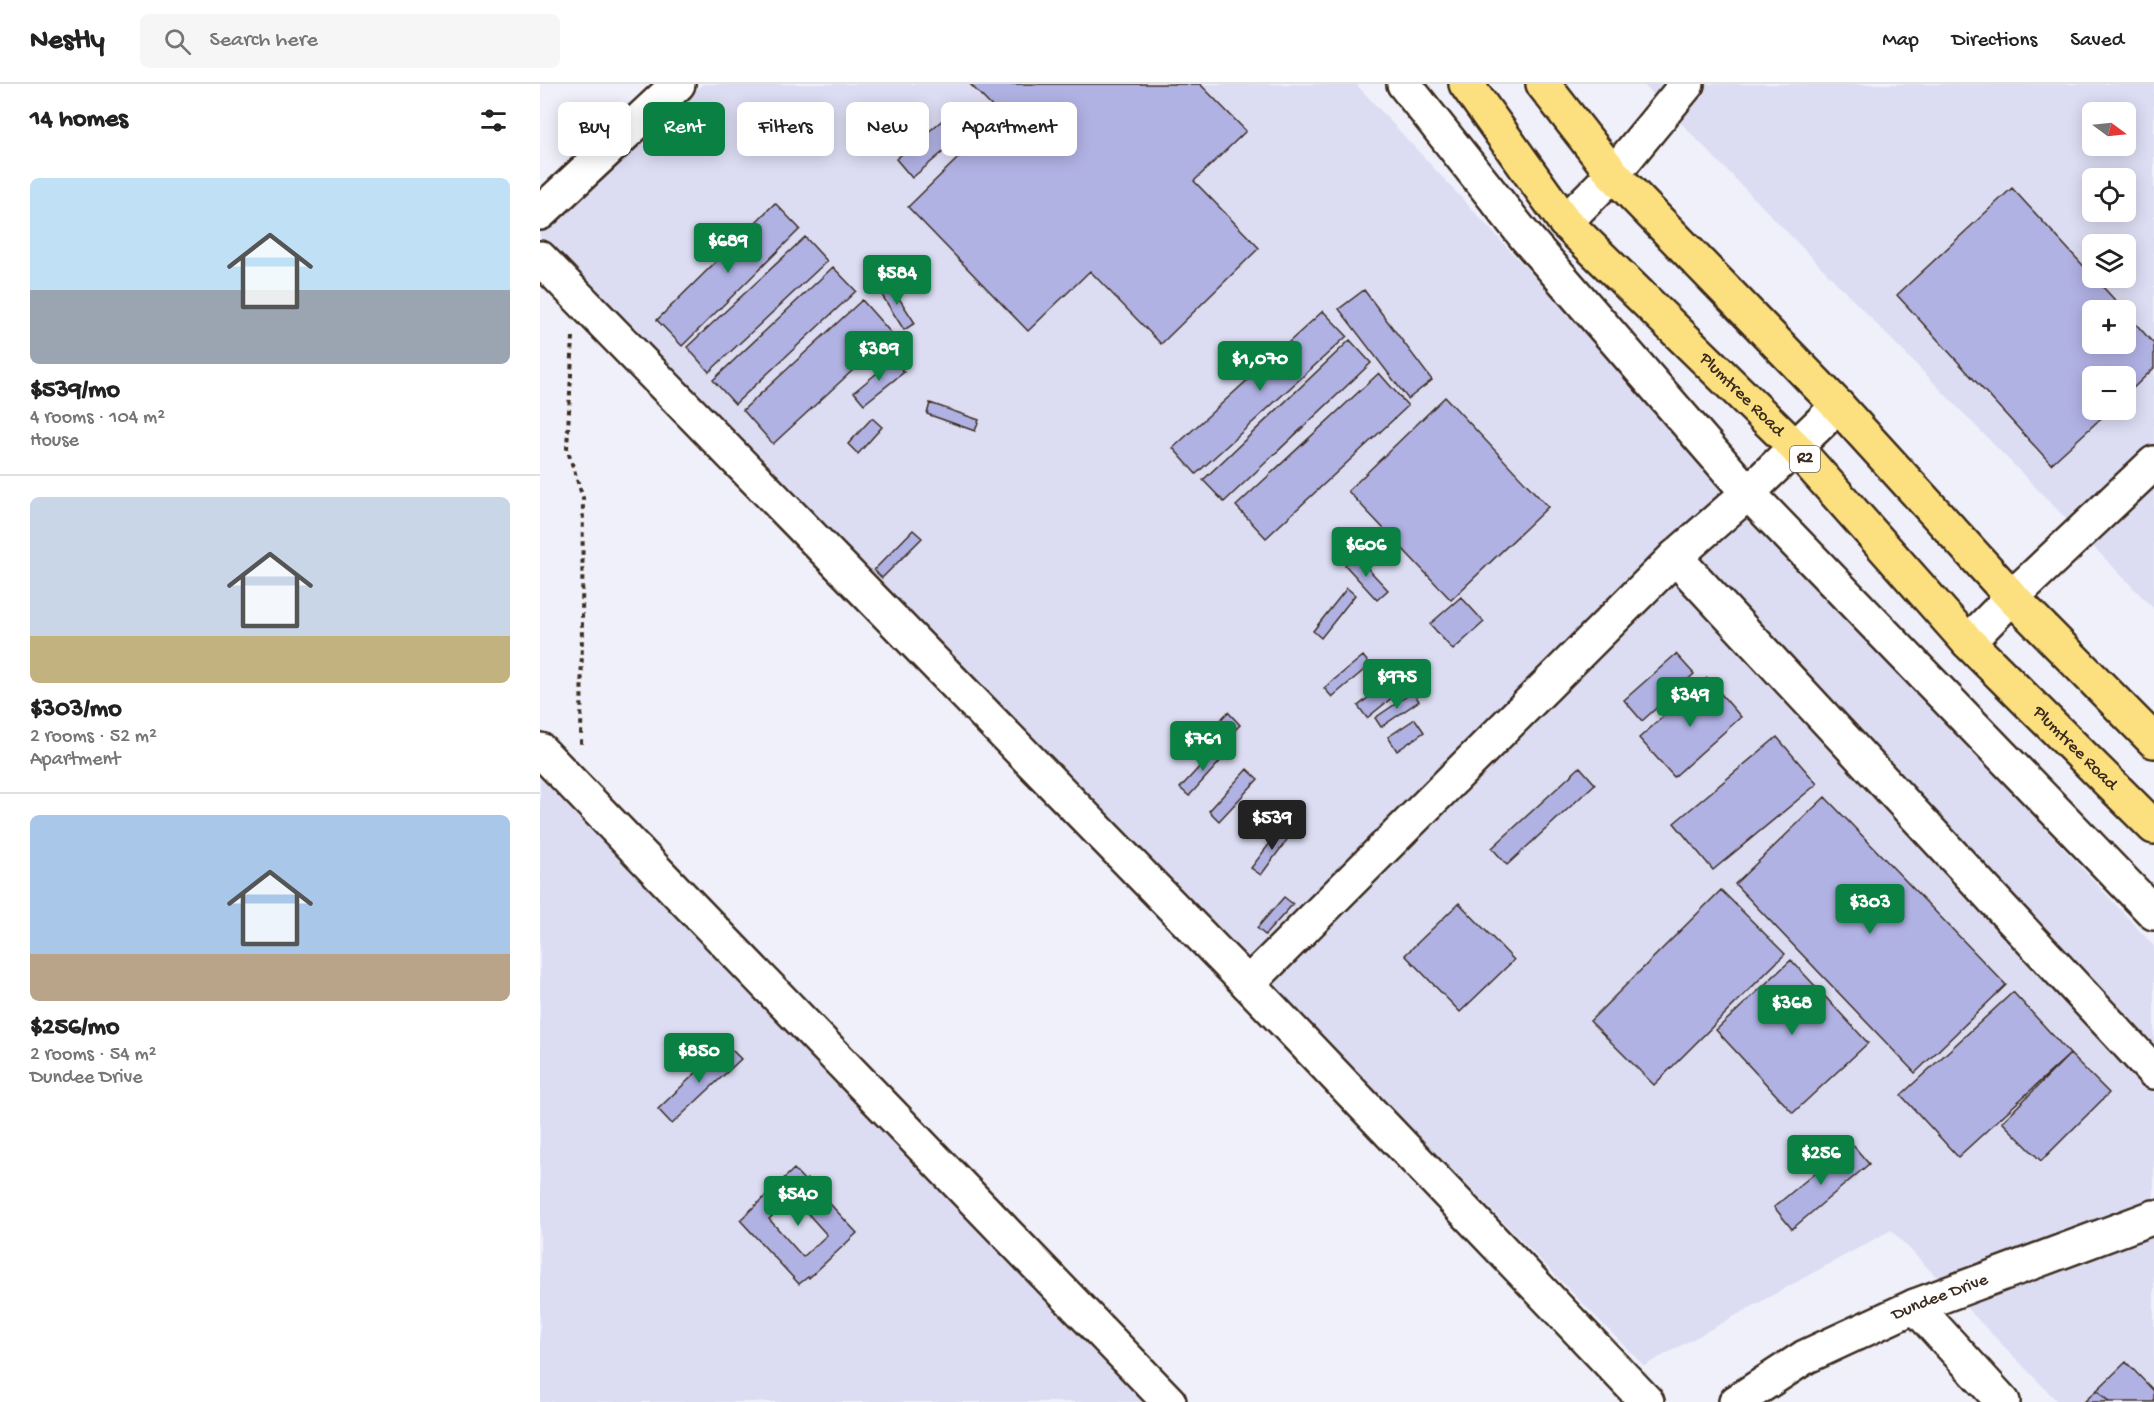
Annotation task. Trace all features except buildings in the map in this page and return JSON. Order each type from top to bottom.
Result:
[{"type":"highway","name":"Plumtree Road","points":[[1466,84],[1565,222],[1795,447],[1968,642],[2154,827]]},
{"type":"highway","points":[[1543,84],[1613,174],[1838,406],[2012,597],[2154,741]]},
{"type":"street","points":[[540,213],[678,84]]},
{"type":"street","points":[[1404,84],[1524,235],[1748,493],[2154,913]]},
{"type":"street","points":[[1565,222],[1613,174],[1687,84]]},
{"type":"street","points":[[540,258],[1248,984],[1647,1402]]},
{"type":"street","points":[[1248,984],[1675,557],[1748,493],[1838,406]]},
{"type":"street","points":[[1968,642],[2012,597],[2154,463]]},
{"type":"street","points":[[1675,557],[2154,1072]]},
{"type":"street","points":[[540,750],[1169,1402]]},
{"type":"street","name":"Dundee Drive","points":[[1736,1402],[1805,1357],[1915,1306],[2154,1217]]},
{"type":"street","points":[[1915,1306],[2003,1402]]},
{"type":"path","points":[[575,294],[567,448],[583,498],[581,794]]},
{"type":"shaded area","points":[[703,84],[1356,84],[2154,946],[2154,1402],[2058,1402],[1891,1230],[1644,1366],[540,237],[540,230],[623,156],[631,156],[631,148],[643,138],[643,156],[725,156],[725,102],[683,102]]},
{"type":"shaded area","points":[[1643,84],[2154,84],[2154,609]]},
{"type":"shaded area","points":[[540,768],[1151,1402],[540,1402]]}]
